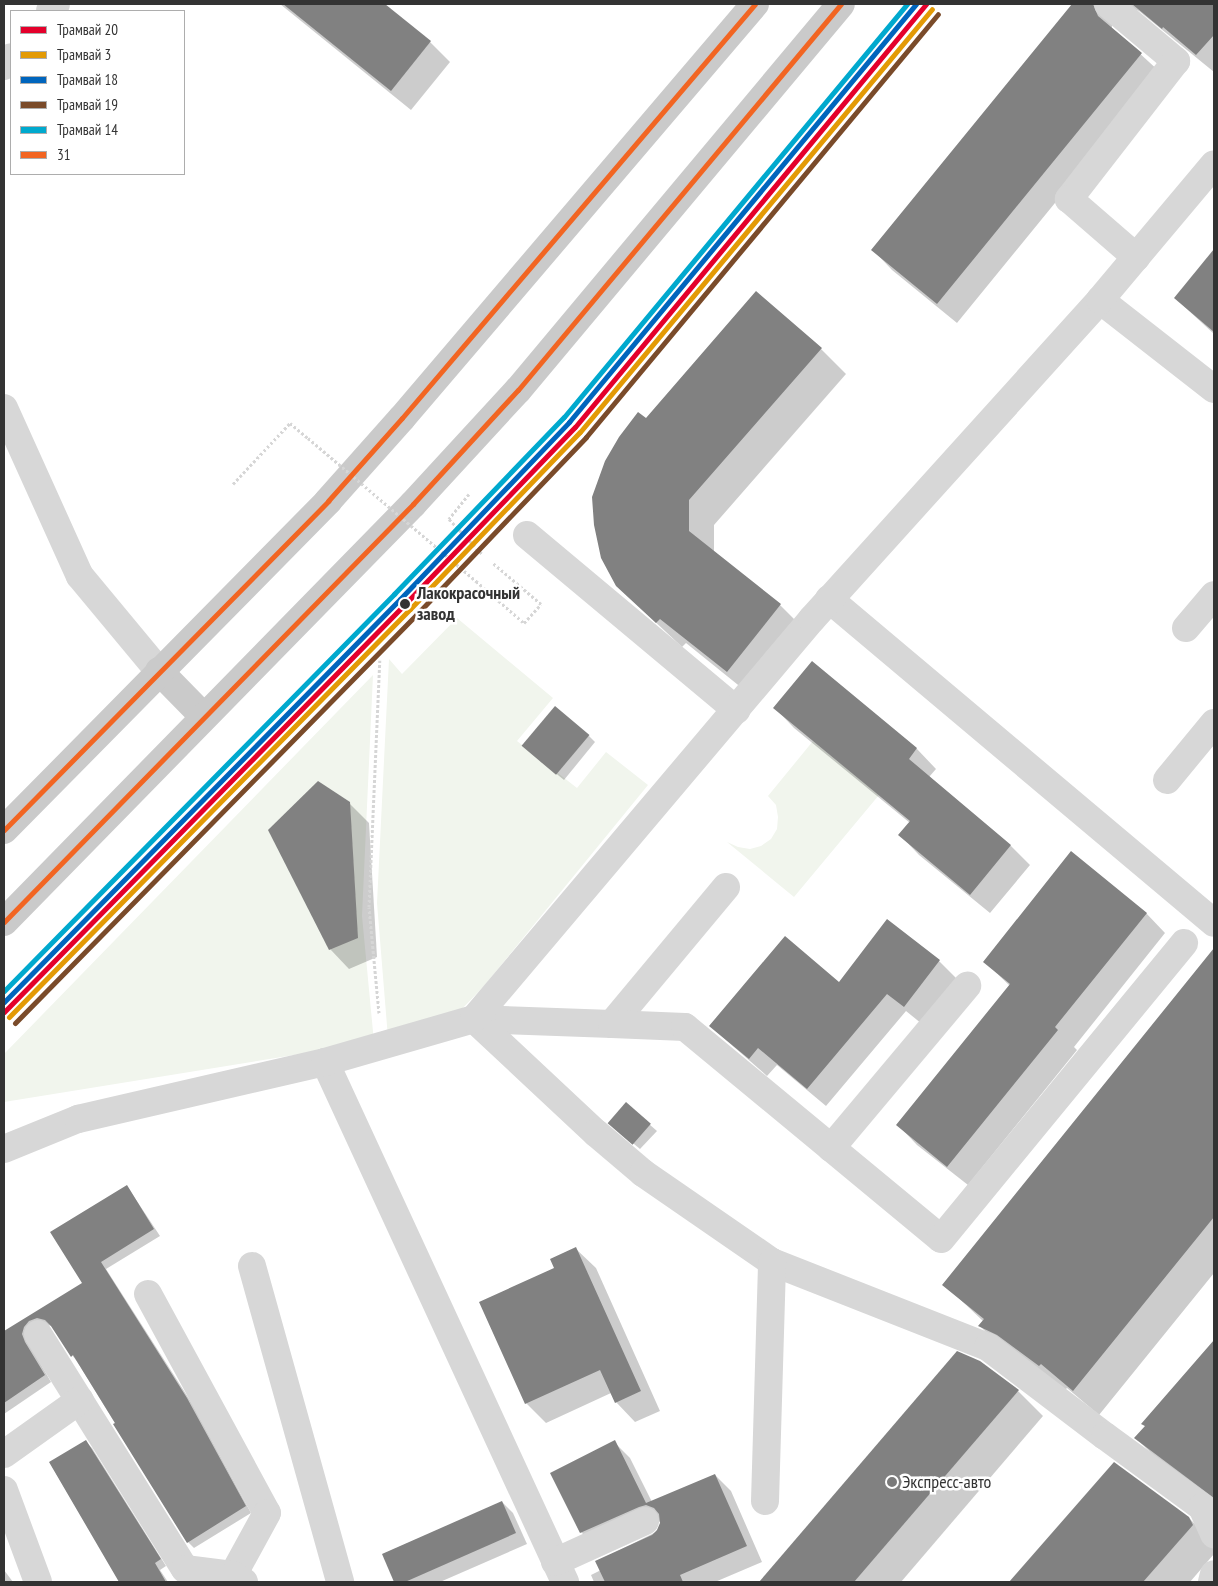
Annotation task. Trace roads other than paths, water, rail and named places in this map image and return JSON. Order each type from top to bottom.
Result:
[{"type":"main road","points":[[4,830],[328,501],[396,425],[755,4]]},
{"type":"main road","points":[[4,922],[413,504],[518,390],[841,4]]},
{"type":"main road","points":[[160,671],[204,717]]},
{"type":"street","points":[[1108,4],[1176,61],[1069,199],[1136,257]]},
{"type":"street","points":[[474,1019],[829,599],[1100,300],[1214,164]]},
{"type":"street","points":[[1100,300],[1214,389]]},
{"type":"street","points":[[4,408],[80,576],[160,671]]},
{"type":"street","points":[[528,535],[736,710]]},
{"type":"street","points":[[1186,628],[1214,595]]},
{"type":"street","points":[[829,599],[1214,923]]},
{"type":"street","points":[[1167,780],[1214,722]]},
{"type":"street","points":[[612,1024],[726,887]]},
{"type":"street","points":[[4,1149],[78,1119],[325,1062],[474,1019],[685,1027],[941,1239],[1184,943]]},
{"type":"street","points":[[831,1148],[967,986]]},
{"type":"street","points":[[474,1019],[596,1133],[643,1173],[772,1262],[988,1347],[1104,1436],[1202,1507],[1214,1534]]},
{"type":"street","points":[[325,1062],[560,1572],[646,1521]]},
{"type":"street","points":[[765,1501],[772,1262]]},
{"type":"street","points":[[252,1266],[340,1582]]},
{"type":"street","points":[[38,1334],[185,1569],[233,1580],[267,1513],[148,1294]]},
{"type":"street","points":[[4,1454],[80,1400]]},
{"type":"street","points":[[4,1490],[11,1531],[38,1582]]},
{"type":"street","points":[[1212,1582],[1214,1574]]},
{"type":"tram line","name":"14","points":[[4,991],[394,594],[564,417],[907,4]]},
{"type":"tram line","name":"18","points":[[4,1002],[400,599],[569,422],[916,4]]},
{"type":"tram line","name":"20","points":[[4,1012],[405,604],[575,427],[926,4]]},
{"type":"tram line","name":"3","points":[[9,1017],[410,609],[580,432],[932,9]]},
{"type":"tram line","name":"19","points":[[15,1023],[416,615],[586,437],[938,14]]},
{"type":"place","name":"Лакокрасочный завод","points":[[405,604]]},
{"type":"place","name":"Экспресс-авто","points":[[892,1482]]}]
